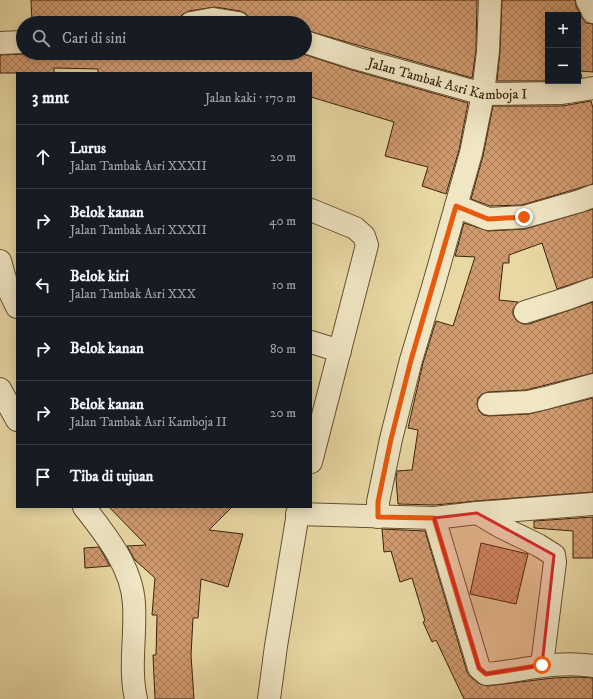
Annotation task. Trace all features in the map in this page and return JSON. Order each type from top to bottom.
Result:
[{"type":"street","points":[[378,517],[378,502],[393,432],[411,360],[471,153],[483,94],[488,51],[490,0]]},
{"type":"street","points":[[587,0],[593,12]]},
{"type":"street","points":[[203,16],[214,10],[225,16]]},
{"type":"street","points":[[0,43],[16,42]]},
{"type":"street","name":"Jalan Tambak Asri Kamboja I","points":[[312,44],[483,94],[562,93],[593,88]]},
{"type":"street","points":[[456,206],[488,219],[524,217],[593,196]]},
{"type":"street","points":[[312,210],[355,228],[364,236],[368,245],[312,458]]},
{"type":"street","points":[[0,261],[6,286],[16,305]]},
{"type":"street","points":[[525,312],[593,289]]},
{"type":"street","points":[[312,342],[340,351]]},
{"type":"street","points":[[489,404],[534,401],[593,385]]},
{"type":"street","points":[[0,389],[16,418]]},
{"type":"street","points":[[269,699],[298,510],[378,517],[434,518],[477,513],[593,504]]},
{"type":"street","points":[[85,508],[120,557],[130,580],[134,603],[133,685],[136,699]]},
{"type":"street","points":[[477,513],[554,555],[555,562],[542,665]]},
{"type":"street","points":[[434,518],[479,668],[486,674],[542,665],[580,664],[593,666]]},
{"type":"highlighted area","points":[[477,513],[554,555],[542,665],[486,674],[479,668],[434,518]]},
{"type":"building","points":[[31,0],[477,0],[476,50],[472,78],[312,32],[312,16],[248,16],[240,11],[215,7],[189,11],[181,16],[32,16]]},
{"type":"building","points":[[502,0],[575,0],[579,12],[545,12],[545,81],[497,81],[500,52]]},
{"type":"building","points":[[581,16],[586,23],[593,24],[593,72],[581,71]]},
{"type":"building","points":[[16,54],[16,60],[312,60],[312,57],[352,70],[468,103],[459,150],[446,194],[422,186],[428,167],[385,156],[394,122],[312,97],[312,72],[98,72],[98,69],[54,68],[54,72],[0,73],[0,55]]},
{"type":"building","points":[[591,101],[593,108],[593,184],[522,205],[490,206],[471,199],[483,156],[493,106],[562,106]]},
{"type":"building","points":[[593,209],[593,277],[557,289],[542,243],[509,255],[509,263],[503,263],[499,300],[518,302],[513,309],[513,315],[517,321],[523,324],[529,324],[593,302],[593,373],[526,390],[488,392],[482,394],[478,398],[477,404],[479,411],[483,415],[529,414],[593,398],[593,492],[435,505],[398,504],[396,479],[397,471],[412,470],[418,430],[408,428],[423,363],[436,321],[453,326],[475,257],[455,256],[464,223],[488,231],[525,229]]},
{"type":"building","points":[[110,508],[231,508],[209,530],[243,534],[228,587],[201,579],[198,618],[193,618],[191,655],[194,699],[155,699],[153,655],[156,655],[157,615],[152,615],[155,578],[135,560],[127,546],[146,545]]},
{"type":"building","points":[[593,517],[593,558],[573,558],[573,531],[534,528],[534,521]]},
{"type":"building","points":[[382,529],[425,531],[467,672],[478,683],[487,686],[553,678],[593,678],[593,699],[464,699],[436,640],[432,642],[423,622],[425,621],[412,578],[400,582],[391,551],[384,552]]},
{"type":"building","points":[[481,543],[528,554],[516,604],[470,594]]},
{"type":"building","points":[[99,547],[110,566],[85,568],[84,548]]},
{"type":"route","points":[[524,217],[488,219],[456,206],[411,360],[391,439],[378,502],[378,517],[434,518],[479,668],[486,674],[542,665]]}]
